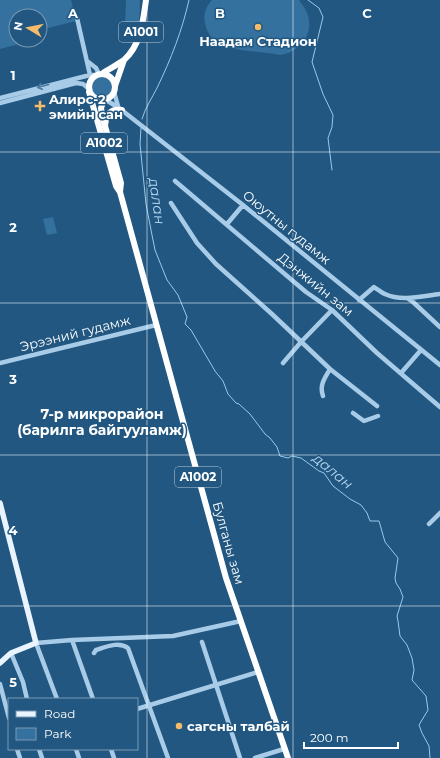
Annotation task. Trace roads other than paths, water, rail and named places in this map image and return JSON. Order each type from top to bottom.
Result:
[{"type":"highway","name":"A1001","points":[[105,100],[112,96],[124,60],[133,49],[140,35],[146,0]]},
{"type":"highway","name":"A1001","points":[[89,90],[90,81],[96,74],[124,60]]},
{"type":"highway","points":[[96,74],[112,77],[115,89]]},
{"type":"highway","points":[[89,90],[97,99],[105,100]]},
{"type":"highway","name":"Булганы зам","points":[[89,90],[116,186],[120,192],[224,571],[288,758]]},
{"type":"highway","name":"Булганы зам","points":[[105,100],[101,112],[121,183],[120,192]]},
{"type":"highway","points":[[105,127],[106,119],[110,112],[120,109]]},
{"type":"main road","points":[[0,503],[1,512],[36,643],[11,653],[0,663]]},
{"type":"street","points":[[77,18],[87,61],[96,74]]},
{"type":"street","points":[[87,61],[96,68],[96,74]]},
{"type":"street","points":[[0,98],[96,74]]},
{"type":"street","points":[[0,103],[76,83],[83,84],[89,90]]},
{"type":"street","points":[[115,89],[120,109]]},
{"type":"street","name":"Оюутны гудамж","points":[[105,100],[120,109],[243,205],[440,365]]},
{"type":"street","name":"Дэнжийн зам","points":[[175,181],[306,292],[332,310],[377,353],[440,408]]},
{"type":"street","points":[[171,203],[197,243],[216,264],[330,369],[377,406]]},
{"type":"street","points":[[226,224],[243,205]]},
{"type":"street","points":[[360,300],[374,287],[385,294],[407,298],[440,294]]},
{"type":"street","points":[[407,298],[440,326]]},
{"type":"street","points":[[283,363],[332,310]]},
{"type":"street","name":"Эрээний гудамж","points":[[0,363],[156,325]]},
{"type":"street","points":[[401,373],[421,350]]},
{"type":"street","points":[[324,396],[322,386],[323,380],[330,369]]},
{"type":"street","points":[[353,413],[364,421],[378,416]]},
{"type":"street","points":[[429,524],[440,513]]},
{"type":"street","points":[[57,698],[36,643],[173,636],[241,621]]},
{"type":"street","points":[[72,640],[93,698]]},
{"type":"street","points":[[202,642],[240,758]]},
{"type":"street","points":[[94,653],[96,650],[116,645],[125,646],[128,648],[168,758]]},
{"type":"street","points":[[11,653],[23,682],[27,698]]},
{"type":"street","points":[[138,709],[258,672]]},
{"type":"street","points":[[0,684],[8,714]]},
{"type":"street","points":[[255,758],[284,749]]},
{"type":"waterway","points":[[142,119],[171,56],[183,23],[189,0]]},
{"type":"waterway","points":[[308,0],[319,8],[323,17],[312,62],[323,94],[333,115],[332,127],[328,138],[332,170]]},
{"type":"waterway","name":"далан","points":[[141,128],[140,144],[146,204],[155,250],[167,280],[178,295],[187,317],[185,324],[191,330],[215,371],[223,381],[228,394],[236,403],[250,414],[277,447],[280,456],[288,458],[292,456],[301,458],[324,473],[333,486],[350,499],[361,505],[367,513],[370,521],[379,521],[385,542],[398,558],[395,578],[403,597],[397,616],[400,636],[407,645],[412,658],[414,670],[412,680],[426,696],[428,710],[419,725],[429,746],[430,758]]},
{"type":"place","name":"Наадам Стадион","points":[[258,27]]},
{"type":"place","name":"Aлирс-2 эмийн сан","points":[[40,106]]},
{"type":"place","name":"сагсны талбай","points":[[179,726]]},
{"type":"district","name":"7-р микрорайон (барилга байгууламж)","points":[[102,422]]}]
